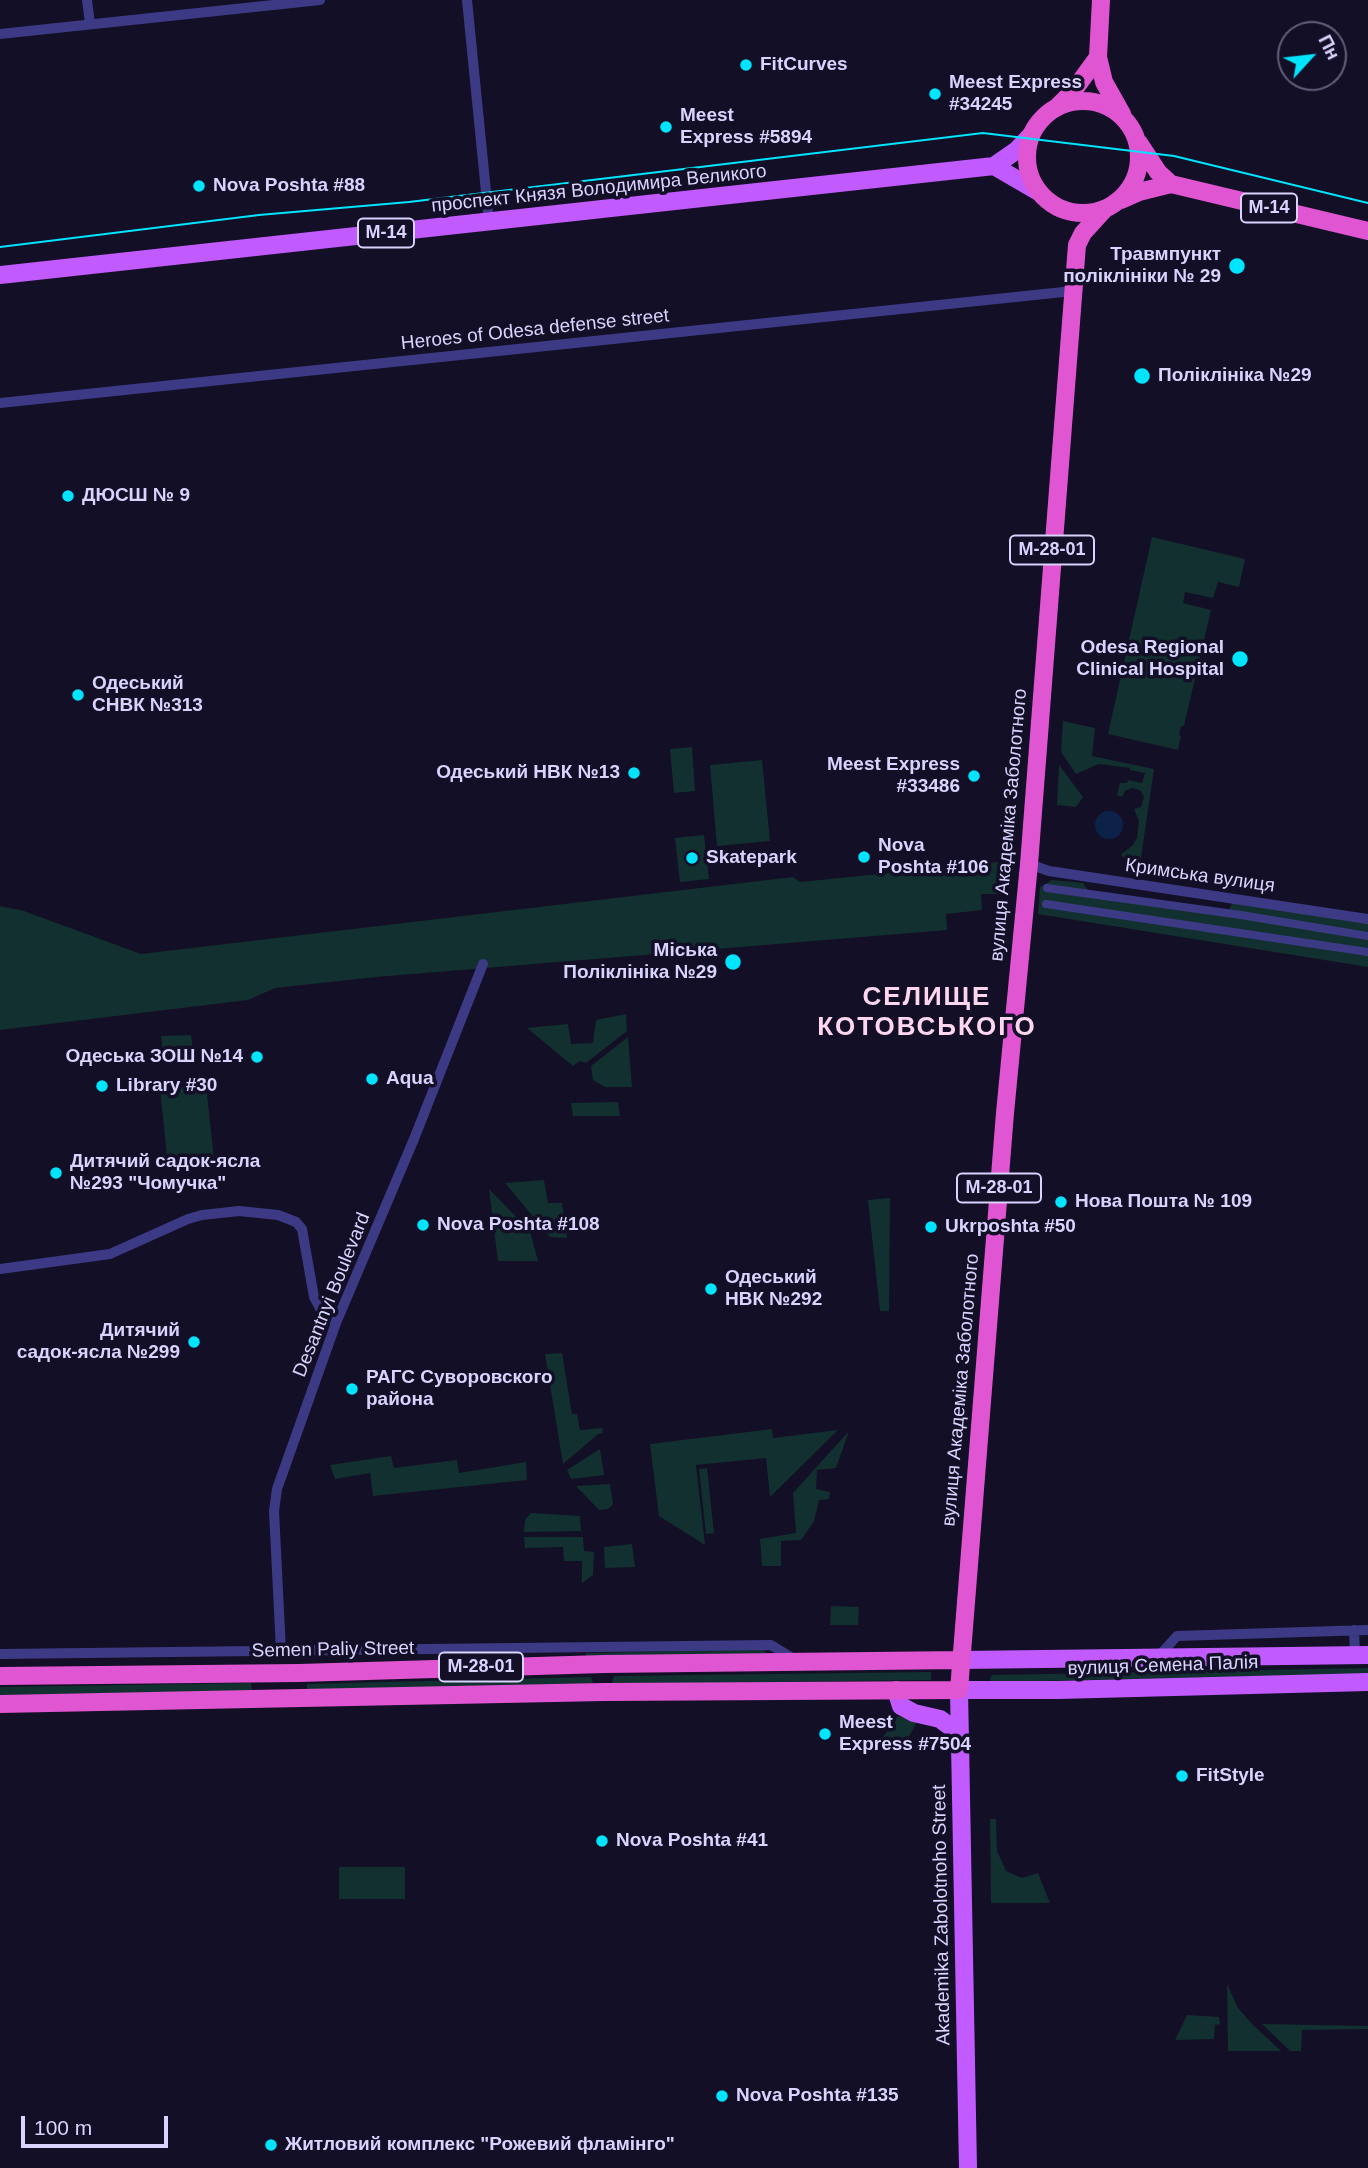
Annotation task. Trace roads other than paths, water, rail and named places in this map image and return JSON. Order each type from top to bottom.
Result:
[{"type":"highway","points":[[1101,0],[1098,57],[1104,82],[1148,158],[1171,184]]},
{"type":"highway","points":[[1031,135],[1037,123],[1074,90],[1098,57]]},
{"type":"highway","points":[[1057,107],[1075,101],[1094,102],[1111,108],[1130,128],[1139,157],[1137,173],[1130,188],[1083,233],[1077,245]]},
{"type":"highway","name":"М-14","points":[[1031,135],[1026,160],[1029,176],[1037,191],[1051,204],[1068,212],[1086,214],[1139,192],[1171,184],[1368,231]]},
{"type":"highway","points":[[1051,204],[1077,245]]},
{"type":"highway","name":"вулиця Академіка Заболотного","points":[[961,1660],[1005,1113],[1029,864],[1077,245]]},
{"type":"highway","name":"Semen Paliy Street","points":[[0,1676],[961,1660]]},
{"type":"highway","name":"Akademika Zabolotnoho Street","points":[[959,1689],[961,1660]]},
{"type":"highway","points":[[604,1664],[604,1692]]},
{"type":"highway","points":[[258,1673],[260,1699]]},
{"type":"highway","name":"М-28-01","points":[[0,1704],[604,1692],[959,1689]]},
{"type":"main road","points":[[994,166],[1017,150],[1031,135]]},
{"type":"main road","name":"проспект Князя Володимира Великого","points":[[0,275],[994,166]]},
{"type":"main road","name":"М-14","points":[[994,166],[1037,191]]},
{"type":"main road","name":"вулиця Семена Палія","points":[[961,1660],[1362,1655]]},
{"type":"main road","name":"вулиця Семена Палія","points":[[959,1689],[1058,1690],[1368,1682]]},
{"type":"main road","name":"Akademika Zabolotnoho Street","points":[[959,1689],[968,2168]]},
{"type":"main road","points":[[896,1690],[901,1706],[914,1713],[940,1719],[960,1734]]},
{"type":"street","points":[[87,0],[90,24]]},
{"type":"street","points":[[201,0],[203,13]]},
{"type":"street","points":[[0,34],[320,0]]},
{"type":"street","points":[[467,0],[489,222]]},
{"type":"street","name":"Heroes of Odesa defense street","points":[[0,403],[1073,291]]},
{"type":"street","name":"Кримська вулиця","points":[[1029,864],[1049,871],[1368,919]]},
{"type":"street","name":"Кримська вулиця","points":[[1048,888],[1368,936]]},
{"type":"street","points":[[1046,904],[1368,952]]},
{"type":"street","name":"Desantnyi Boulevard","points":[[281,1651],[274,1500],[337,1323],[419,1128],[483,964]]},
{"type":"street","points":[[0,1269],[110,1254],[202,1215],[239,1211],[278,1215],[296,1222],[302,1229],[314,1297],[322,1312],[337,1323]]},
{"type":"street","points":[[1354,1630],[1362,1655]]},
{"type":"street","points":[[1157,1658],[1177,1636],[1368,1630]]},
{"type":"street","points":[[0,1654],[771,1644],[799,1662]]},
{"type":"water","points":[[1109,811],[1119,815],[1123,825],[1119,835],[1109,839],[1099,835],[1095,825],[1099,815]]},
{"type":"tram line","points":[[0,247],[259,215],[409,202],[983,133],[1174,156],[1368,203]]},
{"type":"place","name":"FitCurves","points":[[746,65]]},
{"type":"place","name":"Meest Express #34245","points":[[935,94]]},
{"type":"place","name":"Meest Express #5894","points":[[666,127]]},
{"type":"place","name":"Nova Poshta #88","points":[[199,186]]},
{"type":"place","name":"Травмпункт поліклініки № 29","points":[[1237,266]]},
{"type":"place","name":"Поліклініка №29","points":[[1142,376]]},
{"type":"place","name":"ДЮСШ № 9","points":[[68,496]]},
{"type":"place","name":"Odesa Regional Clinical Hospital","points":[[1240,659]]},
{"type":"place","name":"Одеський СНВК №313","points":[[78,695]]},
{"type":"place","name":"Одеський НВК №13","points":[[634,773]]},
{"type":"place","name":"Meest Express #33486","points":[[974,776]]},
{"type":"place","name":"Nova Poshta #106","points":[[864,857]]},
{"type":"place","name":"Skatepark","points":[[692,858]]},
{"type":"place","name":"Міська Поліклініка №29","points":[[733,962]]},
{"type":"place","name":"Одеська ЗОШ №14","points":[[257,1057]]},
{"type":"place","name":"Aqua","points":[[372,1079]]},
{"type":"place","name":"Library #30","points":[[102,1086]]},
{"type":"place","name":"Дитячий садок-ясла №293 \"Чомучка\"","points":[[56,1173]]},
{"type":"place","name":"Нова Пошта № 109","points":[[1061,1202]]},
{"type":"place","name":"Nova Poshta #108","points":[[423,1225]]},
{"type":"place","name":"Ukrposhta #50","points":[[931,1227]]},
{"type":"place","name":"Одеський НВК №292","points":[[711,1289]]},
{"type":"place","name":"Дитячий садок-ясла №299","points":[[194,1342]]},
{"type":"place","name":"РАГС Суворовского района","points":[[352,1389]]},
{"type":"place","name":"Meest Express #7504","points":[[825,1734]]},
{"type":"place","name":"FitStyle","points":[[1182,1776]]},
{"type":"place","name":"Nova Poshta #41","points":[[602,1841]]},
{"type":"place","name":"Nova Poshta #135","points":[[722,2096]]},
{"type":"place","name":"Житловий комплекс \"Рожевий фламінго\"","points":[[271,2145]]},
{"type":"district","name":"СЕЛИЩЕ КОТОВСЬКОГО","points":[[927,1013]]}]
